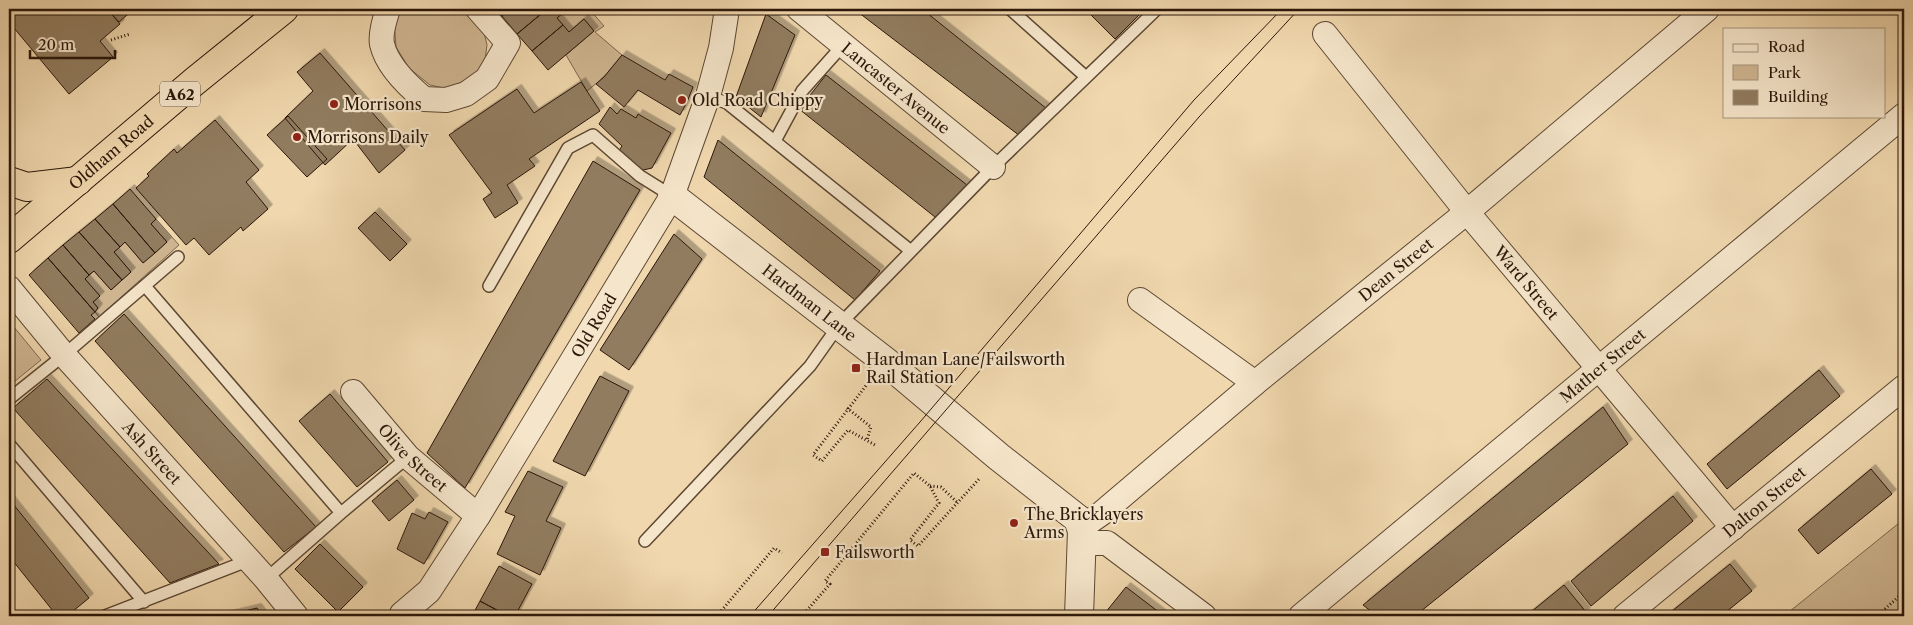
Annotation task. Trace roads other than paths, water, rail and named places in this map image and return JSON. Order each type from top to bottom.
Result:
[{"type":"highway","name":"Oldham Road","points":[[9,239],[195,81],[284,9]]},
{"type":"highway","points":[[9,182],[27,187],[78,181]]},
{"type":"street","points":[[388,9],[382,43],[392,65],[405,83],[424,99],[446,100],[466,94],[487,79],[508,43],[478,9]]},
{"type":"street","name":"Old Road","points":[[402,614],[428,591],[478,516],[672,196],[708,96],[721,48],[727,9]]},
{"type":"street","name":"Dean Street","points":[[1082,535],[1102,513],[1255,383],[1467,212],[1707,9]]},
{"type":"street","name":"Lancaster Avenue","points":[[810,12],[843,45],[994,167]]},
{"type":"street","name":"Ward Street","points":[[1326,34],[1467,212],[1733,528]]},
{"type":"street","name":"Mather Street","points":[[1301,616],[1904,115]]},
{"type":"street","name":"Hardman Lane","points":[[672,196],[885,361],[999,457],[1072,514],[1078,519],[1082,535]]},
{"type":"street","name":"Ash Street","points":[[9,288],[64,355],[296,616]]},
{"type":"street","points":[[1140,300],[1255,383]]},
{"type":"street","name":"Dalton Street","points":[[1625,616],[1904,387]]},
{"type":"street","name":"Olive Street","points":[[353,392],[408,457],[478,516]]},
{"type":"street","points":[[1079,616],[1082,535],[1107,543],[1204,616]]},
{"type":"lane","points":[[1010,9],[1086,77]]},
{"type":"lane","points":[[645,541],[810,366],[839,325],[994,167],[1156,9]]},
{"type":"lane","points":[[775,141],[802,91],[843,45]]},
{"type":"lane","points":[[708,96],[727,103],[911,251]]},
{"type":"lane","points":[[489,286],[568,148],[593,135],[640,176],[672,196]]},
{"type":"lane","points":[[9,399],[64,355],[178,257]]},
{"type":"lane","points":[[144,286],[341,512]]},
{"type":"lane","points":[[9,444],[144,602]]},
{"type":"lane","points":[[266,580],[341,512],[408,457]]},
{"type":"lane","points":[[105,616],[247,561]]},
{"type":"tram line","points":[[750,616],[920,422],[1194,100],[1282,9]]},
{"type":"tram line","points":[[768,616],[1199,117],[1299,9]]},
{"type":"place","name":"Old Road Chippy","points":[[682,100]]},
{"type":"place","name":"Morrisons","points":[[334,104]]},
{"type":"place","name":"Morrisons Daily","points":[[297,137]]},
{"type":"place","name":"Hardman Lane/Failsworth Rail Station","points":[[856,368]]},
{"type":"place","name":"The Bricklayers Arms","points":[[1014,523]]},
{"type":"place","name":"Failsworth","points":[[825,552]]}]
